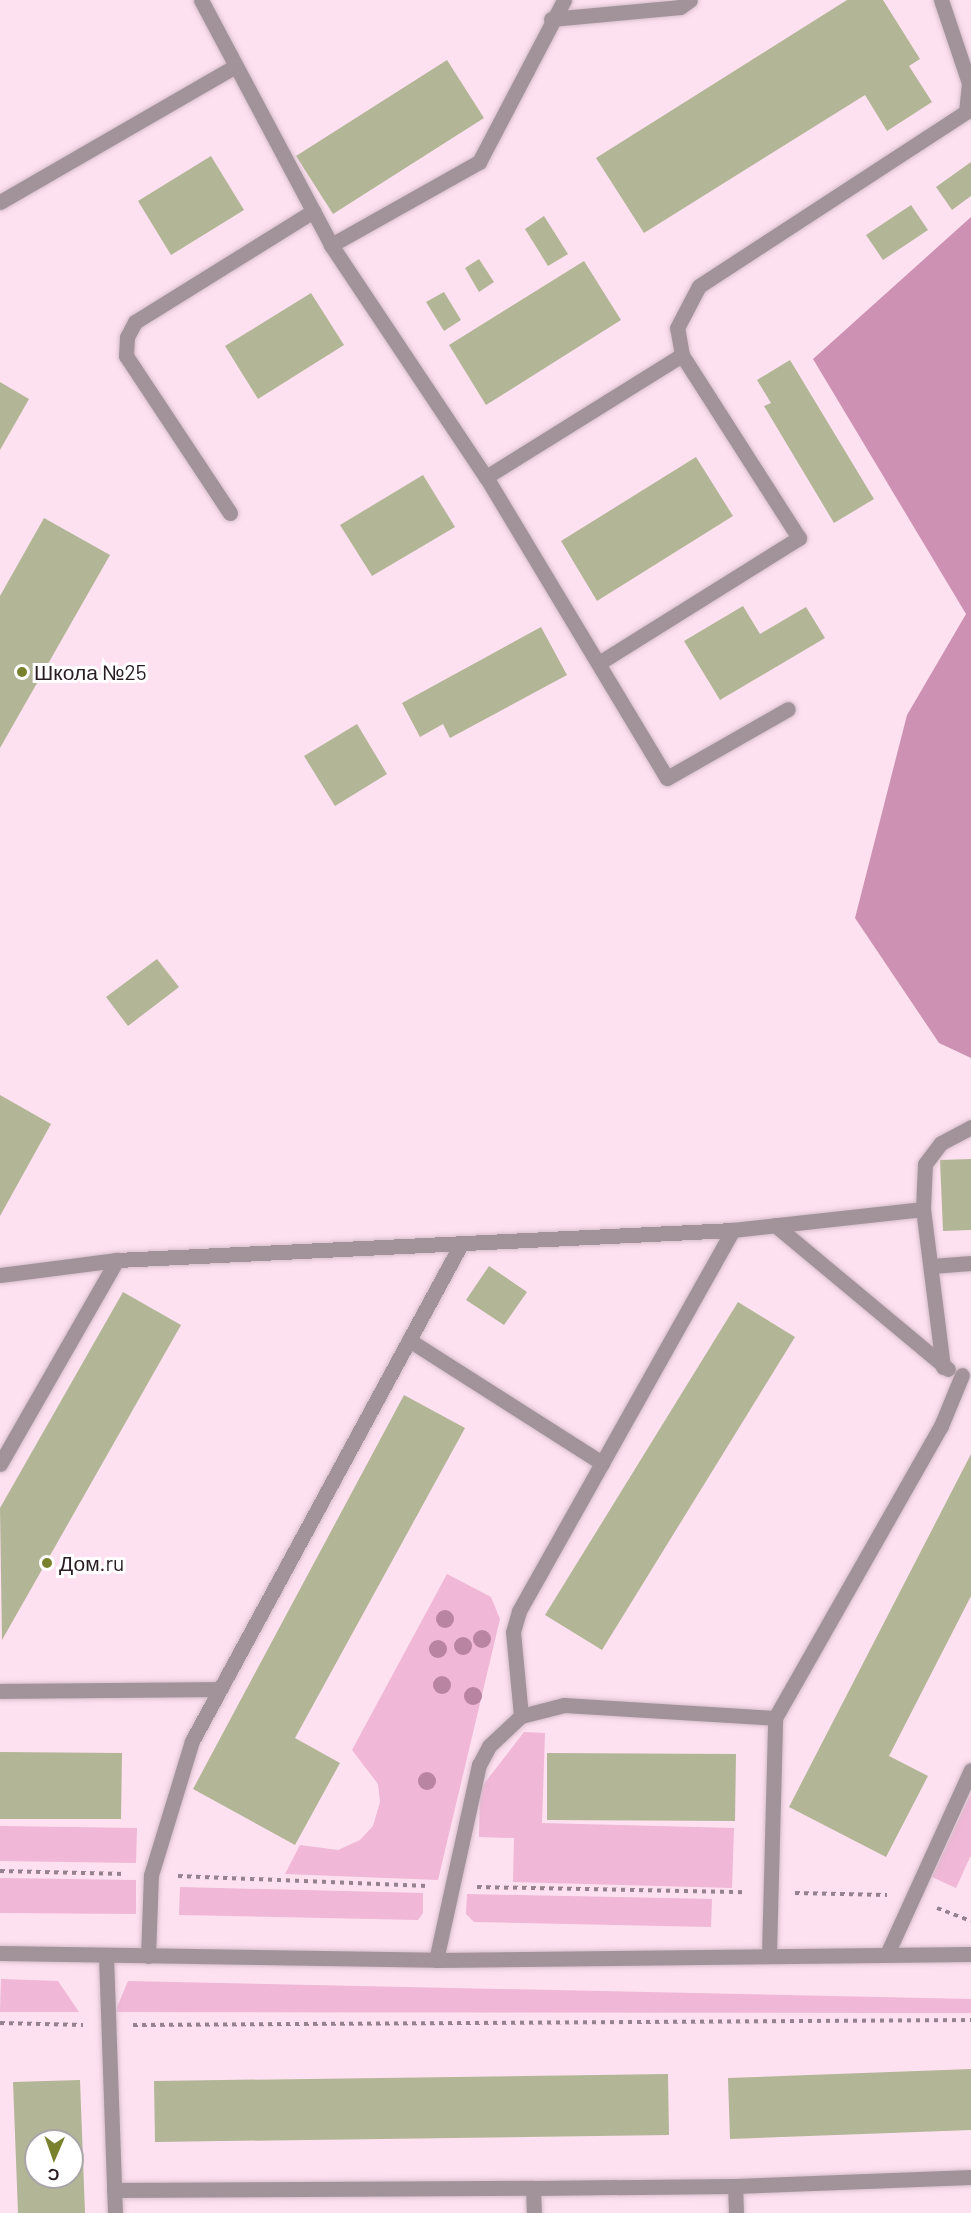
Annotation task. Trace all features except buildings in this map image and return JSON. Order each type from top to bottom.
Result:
[{"type":"street","points":[[201,0],[234,67],[331,245],[486,477],[667,778],[788,709]]},
{"type":"street","points":[[331,245],[479,162],[551,19],[564,0]]},
{"type":"street","points":[[551,19],[680,7],[690,0]]},
{"type":"street","points":[[599,663],[798,538],[682,355],[677,328],[699,286],[966,112],[969,82],[941,0]]},
{"type":"street","points":[[0,202],[234,67]]},
{"type":"street","points":[[230,513],[126,356],[127,337],[135,322],[313,211]]},
{"type":"street","points":[[486,477],[682,355]]},
{"type":"street","points":[[943,1367],[923,1209],[925,1164],[941,1143],[971,1127]]},
{"type":"street","points":[[0,1275],[117,1260],[459,1246],[733,1230],[923,1209]]},
{"type":"street","points":[[769,1954],[776,1718],[941,1426],[966,1377],[943,1367],[775,1225]]},
{"type":"street","points":[[521,1716],[513,1632],[519,1611],[733,1230]]},
{"type":"street","points":[[148,1956],[151,1875],[192,1741],[459,1246]]},
{"type":"street","points":[[0,1464],[117,1260]]},
{"type":"street","points":[[931,1266],[971,1263]]},
{"type":"street","points":[[409,1340],[602,1463]]},
{"type":"street","points":[[0,1691],[220,1689]]},
{"type":"street","points":[[436,1960],[479,1765],[489,1746],[521,1716],[564,1705],[776,1718]]},
{"type":"street","points":[[886,1954],[971,1770]]},
{"type":"street","points":[[0,1953],[436,1960],[769,1954],[971,1954]]},
{"type":"street","points":[[106,1956],[115,2213]]},
{"type":"street","points":[[114,2190],[735,2186],[971,2177]]},
{"type":"street","points":[[735,2186],[736,2213]]},
{"type":"street","points":[[533,2188],[534,2213]]},
{"type":"path","points":[[0,1871],[452,1887],[913,1896],[971,1921]]},
{"type":"path","points":[[0,2023],[108,2025],[971,2020]]},
{"type":"shaded area","points":[[971,217],[971,1058],[939,1043],[855,918],[907,715],[966,614],[813,359]]},
{"type":"shaded area","points":[[447,1574],[491,1597],[500,1619],[438,1880],[285,1874],[300,1845],[338,1850],[360,1840],[373,1826],[380,1802],[378,1784],[352,1750]]},
{"type":"shaded area","points":[[524,1732],[545,1733],[542,1823],[734,1828],[732,1888],[513,1882],[514,1838],[479,1837],[480,1789]]},
{"type":"shaded area","points":[[971,1793],[971,1855],[956,1888],[932,1877]]},
{"type":"shaded area","points":[[0,1826],[137,1828],[136,1863],[0,1861]]},
{"type":"shaded area","points":[[0,1878],[136,1880],[136,1914],[0,1913]]},
{"type":"shaded area","points":[[180,1887],[423,1893],[423,1913],[418,1920],[179,1915]]},
{"type":"shaded area","points":[[467,1894],[712,1899],[711,1927],[474,1922],[466,1914]]},
{"type":"shaded area","points":[[1,1979],[58,1981],[79,2012],[0,2012]]},
{"type":"shaded area","points":[[128,1981],[971,1999],[971,2013],[115,2012]]},
{"type":"place","name":"Школа №25","points":[[22,672]]},
{"type":"place","name":"Дом.ru","points":[[47,1563]]}]
